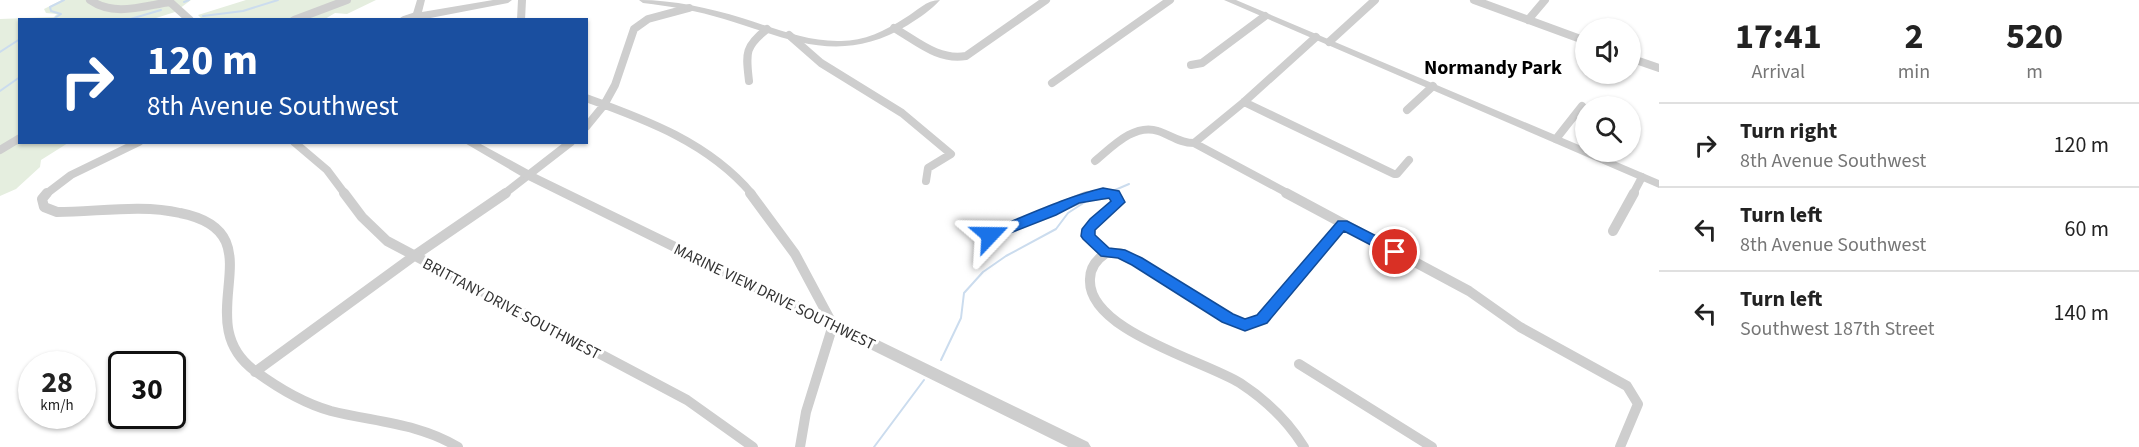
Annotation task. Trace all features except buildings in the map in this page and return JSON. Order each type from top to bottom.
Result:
[{"type":"street","points":[[90,0],[101,9],[117,9],[170,1],[188,18]]},
{"type":"street","points":[[299,18],[347,0]]},
{"type":"street","points":[[421,0],[415,18],[508,0]]},
{"type":"street","points":[[521,18],[522,0]]},
{"type":"street","points":[[643,0],[689,8],[789,35],[825,42],[854,43],[894,28],[936,0]]},
{"type":"street","points":[[894,28],[942,55],[955,59],[966,57],[1046,0]]},
{"type":"street","points":[[1052,82],[1170,0]]},
{"type":"street","points":[[1228,0],[1659,184]]},
{"type":"street","points":[[1329,42],[1375,0]]},
{"type":"street","points":[[1474,0],[1575,38]]},
{"type":"street","points":[[1528,20],[1545,0]]},
{"type":"street","points":[[588,125],[604,105],[615,84],[634,29],[648,19],[689,8]]},
{"type":"street","points":[[1191,65],[1202,63],[1265,16]]},
{"type":"street","points":[[748,81],[746,47],[751,40],[767,29]]},
{"type":"street","points":[[789,35],[794,42],[834,70],[918,124],[951,154],[928,168],[926,181]]},
{"type":"street","points":[[1194,143],[1244,102],[1316,37]]},
{"type":"street","points":[[1641,62],[1659,68]]},
{"type":"street","points":[[1407,110],[1433,86]]},
{"type":"street","points":[[588,99],[694,146],[719,162],[741,183],[775,224],[833,325],[806,412],[800,447]]},
{"type":"street","points":[[1244,102],[1394,174],[1397,174],[1409,160]]},
{"type":"street","points":[[1556,139],[1575,115]]},
{"type":"street","points":[[1095,161],[1135,132],[1144,128],[1160,131],[1180,143],[1194,143],[1469,291],[1520,327],[1620,381],[1634,392],[1638,404],[1620,447]]},
{"type":"street","points":[[0,150],[18,139]]},
{"type":"street","points":[[136,144],[59,182],[44,195],[42,199],[44,207],[57,212],[178,212],[193,215],[218,229],[226,241],[232,262],[226,333],[235,350],[255,372],[311,404],[342,413],[404,423],[442,437],[458,447]]},
{"type":"street","name":"BRITTANY DRIVE SOUTHWEST","points":[[296,144],[327,170],[362,217],[378,233],[414,256],[687,400],[753,447]]},
{"type":"street","name":"MARINE VIEW DRIVE SOUTHWEST","points":[[472,144],[530,176],[1083,447]]},
{"type":"street","points":[[255,372],[414,256],[530,176],[569,144]]},
{"type":"street","points":[[1613,231],[1642,177]]},
{"type":"street","points":[[990,235],[1051,212],[1075,199],[1103,193],[1114,194],[1118,202],[1089,229],[1088,236],[1106,253]]},
{"type":"street","points":[[1304,447],[1279,415],[1251,391],[1220,372],[1130,332],[1105,314],[1091,295],[1089,280],[1091,269],[1098,258],[1106,253],[1120,254],[1137,261],[1227,318],[1245,325],[1262,319],[1342,224]]},
{"type":"street","points":[[1299,364],[1432,447]]},
{"type":"green space","points":[[62,0],[191,0],[175,12],[156,18],[27,18],[54,17],[57,14],[46,13],[44,9]]},
{"type":"green space","points":[[246,0],[376,0],[347,14],[335,13],[327,18],[201,18],[198,15]]},
{"type":"green space","points":[[18,18],[18,144],[66,144],[41,160],[40,167],[16,189],[0,196],[0,19]]},
{"type":"waterway","points":[[55,18],[61,14],[51,11],[50,7],[64,0]]},
{"type":"waterway","points":[[184,2],[189,0]]},
{"type":"waterway","points":[[203,16],[243,11],[278,0]]},
{"type":"waterway","points":[[134,18],[161,10]]},
{"type":"waterway","points":[[0,52],[18,40]]},
{"type":"waterway","points":[[0,91],[18,78]]},
{"type":"waterway","points":[[1115,190],[1129,184]]},
{"type":"waterway","points":[[941,360],[961,318],[964,293],[983,272],[1006,256],[1056,229],[1068,213],[1085,202]]},
{"type":"waterway","points":[[874,447],[924,380]]},
{"type":"district","name":"Normandy Park","points":[[1493,67]]},
{"type":"route","points":[[990,235],[1051,212],[1075,199],[1103,193],[1114,194],[1118,202],[1095,222],[1089,229],[1088,236],[1106,253],[1120,254],[1137,261],[1227,318],[1245,325],[1262,319],[1342,224],[1395,252]]}]
